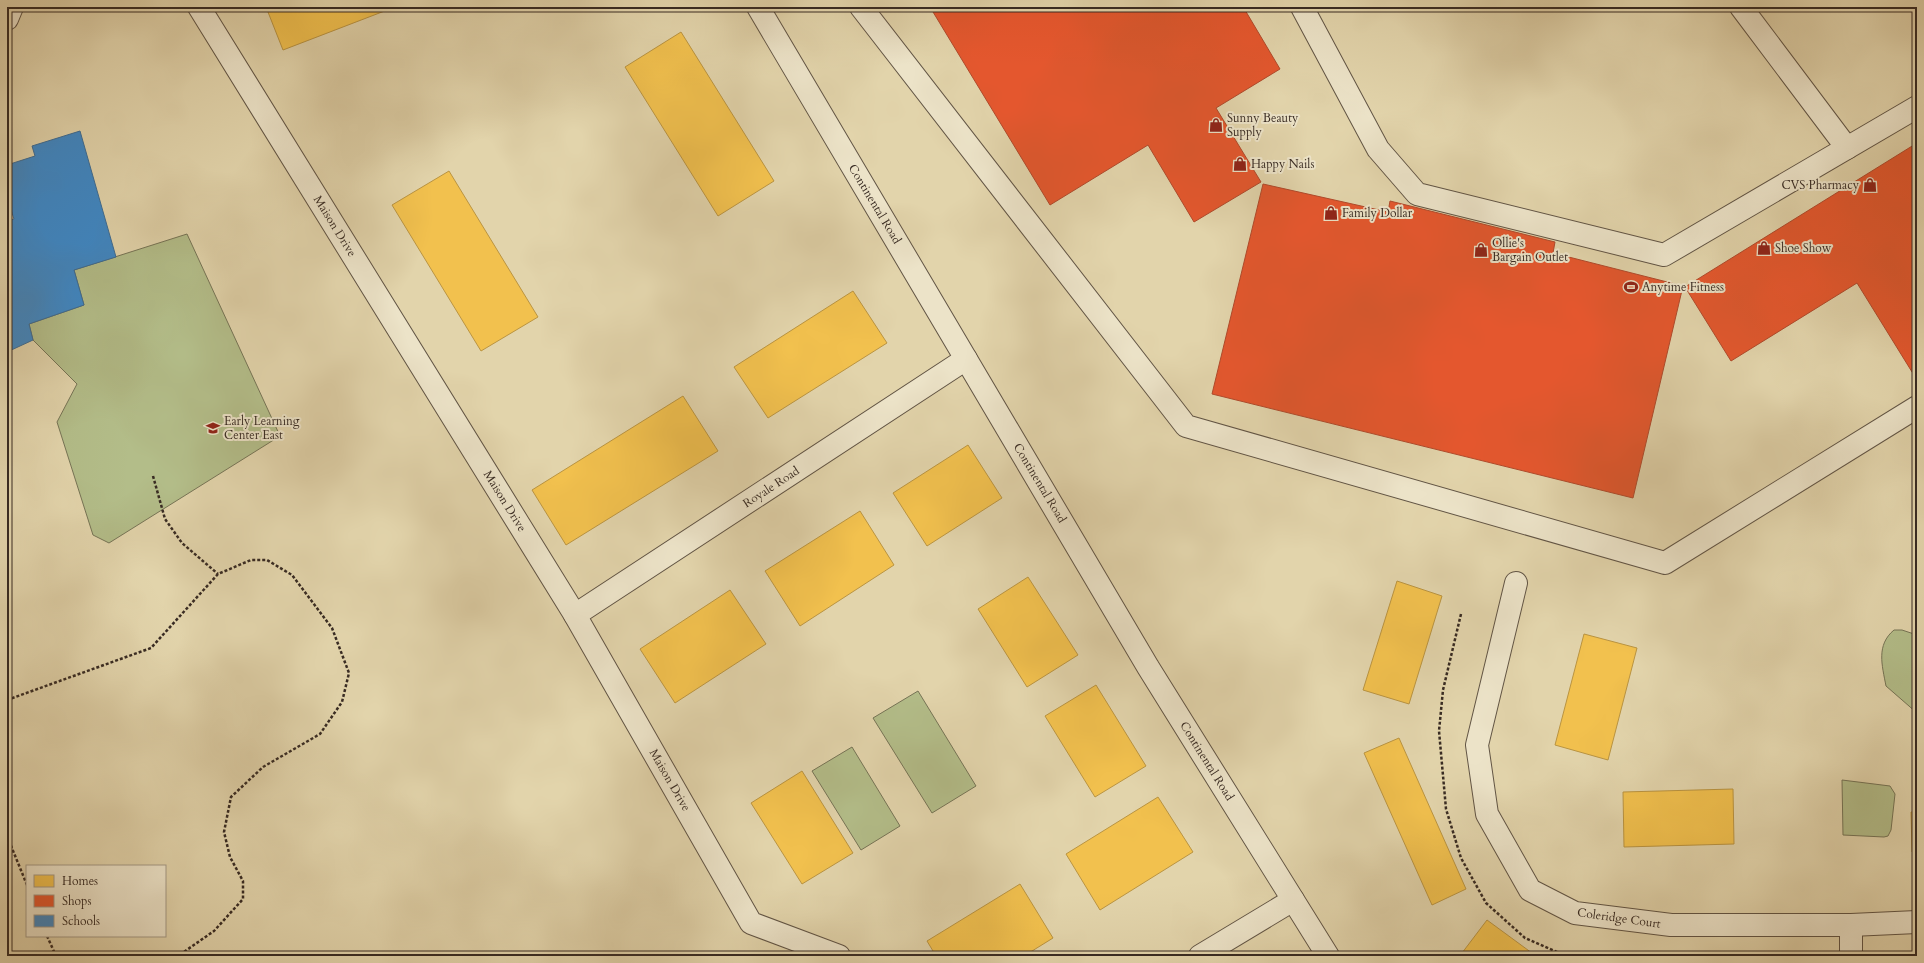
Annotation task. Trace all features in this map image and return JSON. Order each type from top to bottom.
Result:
[{"type":"street","points":[[7,19],[12,7]]},
{"type":"street","name":"Maison Drive","points":[[199,7],[575,614],[752,923],[839,956]]},
{"type":"street","name":"Continental Road","points":[[758,7],[1148,666],[1328,956]]},
{"type":"street","points":[[861,7],[1186,426],[1665,563],[1917,406]]},
{"type":"street","points":[[1302,7],[1378,149],[1417,194],[1664,255],[1917,107]]},
{"type":"street","points":[[1741,7],[1847,148]]},
{"type":"street","name":"Royale Road","points":[[575,614],[966,359]]},
{"type":"street","name":"Coleridge Court","points":[[1516,583],[1477,745],[1487,814],[1530,890],[1575,913],[1671,925],[1917,922]]},
{"type":"street","points":[[1200,956],[1293,900]]},
{"type":"street","points":[[1851,924],[1851,956]]},
{"type":"path","points":[[152,476],[165,519],[182,543],[218,574]]},
{"type":"path","points":[[7,700],[151,648],[218,574],[251,560],[267,560],[292,575],[332,628],[349,673],[342,702],[320,734],[262,767],[230,797],[224,832],[230,857],[243,881],[243,899],[214,931],[178,956]]},
{"type":"path","points":[[7,836],[26,883]]},
{"type":"path","points":[[48,937],[56,956]]},
{"type":"green space","points":[[187,234],[280,436],[109,543],[93,535],[57,422],[77,384],[33,340],[29,324],[84,305],[74,270]]},
{"type":"green space","points":[[1894,630],[1902,630],[1917,635],[1917,713],[1886,686],[1882,663],[1883,649],[1888,636]]},
{"type":"green space","points":[[918,691],[976,786],[932,813],[873,718]]},
{"type":"green space","points":[[852,747],[900,826],[861,850],[812,771]]},
{"type":"green space","points":[[1842,780],[1890,786],[1895,794],[1891,830],[1888,836],[1843,835]]},
{"type":"building: Homes","points":[[266,7],[395,7],[283,50]]},
{"type":"building: Homes","points":[[681,32],[774,181],[718,216],[625,67]]},
{"type":"building: Homes","points":[[449,171],[538,317],[481,351],[392,205]]},
{"type":"building: Homes","points":[[853,291],[887,343],[768,418],[734,367]]},
{"type":"building: Homes","points":[[683,396],[718,451],[566,545],[532,490]]},
{"type":"building: Homes","points":[[968,445],[1002,498],[927,546],[893,493]]},
{"type":"building: Homes","points":[[860,511],[894,565],[800,626],[765,571]]},
{"type":"building: Homes","points":[[1028,577],[1078,655],[1027,687],[978,609]]},
{"type":"building: Homes","points":[[1397,581],[1442,596],[1409,704],[1363,690]]},
{"type":"building: Homes","points":[[730,590],[766,644],[675,703],[640,649]]},
{"type":"building: Homes","points":[[1584,634],[1637,648],[1608,760],[1555,745]]},
{"type":"building: Homes","points":[[1096,685],[1146,766],[1095,797],[1045,716]]},
{"type":"building: Homes","points":[[1399,738],[1466,889],[1432,905],[1364,753]]},
{"type":"building: Homes","points":[[802,771],[853,853],[802,884],[751,803]]},
{"type":"building: Homes","points":[[1733,789],[1734,844],[1624,847],[1623,792]]},
{"type":"building: Homes","points":[[1158,797],[1193,852],[1100,910],[1066,854]]},
{"type":"building: Homes","points":[[1911,812],[1917,812],[1917,852],[1912,852]]},
{"type":"building: Homes","points":[[1020,884],[1053,938],[1024,956],[936,956],[927,941]]},
{"type":"building: Homes","points":[[1487,920],[1536,956],[1466,956],[1462,953]]},
{"type":"building: Shops","points":[[930,7],[1250,7],[1245,10],[1280,69],[1216,108],[1261,182],[1194,222],[1148,145],[1050,205]]},
{"type":"building: Shops","points":[[1917,143],[1917,380],[1857,283],[1731,361],[1685,287]]},
{"type":"building: Shops","points":[[1263,184],[1388,212],[1390,201],[1555,242],[1553,253],[1683,286],[1633,498],[1212,394]]},
{"type":"building: Schools","points":[[80,131],[116,257],[74,270],[84,305],[29,324],[33,340],[7,352],[7,221],[14,219],[7,197],[7,165],[35,156],[32,146]]},
{"type":"place","name":"Sunny Beauty Supply","points":[[1216,125]]},
{"type":"place","name":"Happy Nails","points":[[1240,164]]},
{"type":"place","name":"CVS Pharmacy","points":[[1870,185]]},
{"type":"place","name":"Family Dollar","points":[[1331,213]]},
{"type":"place","name":"Shoe Show","points":[[1764,248]]},
{"type":"place","name":"Ollie's Bargain Outlet","points":[[1481,250]]},
{"type":"place","name":"Anytime Fitness","points":[[1631,287]]},
{"type":"place","name":"Early Learning Center East","points":[[213,428]]}]
